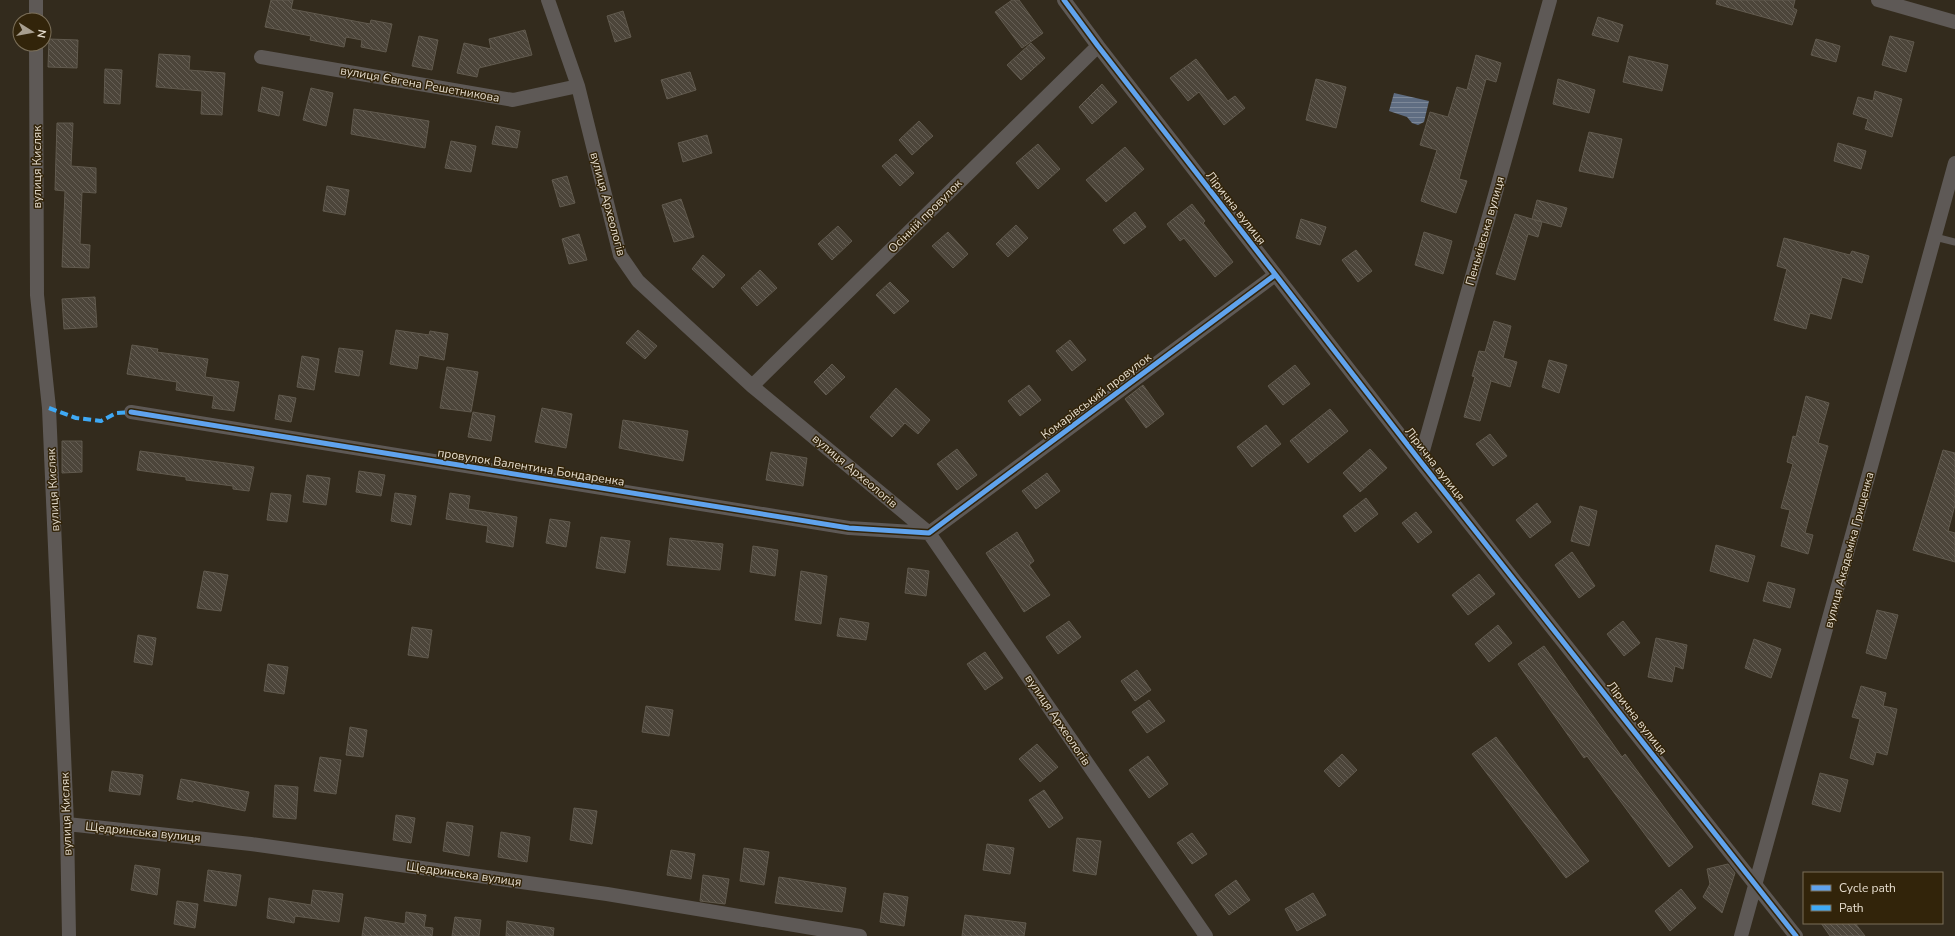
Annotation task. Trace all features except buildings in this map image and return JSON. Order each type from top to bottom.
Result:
[{"type":"street","points":[[36,0],[36,12]]},
{"type":"street","name":"вулиця Археологів","points":[[548,0],[578,86],[620,255],[638,282],[752,386],[929,533],[1206,936]]},
{"type":"street","name":"Лірична вулиця","points":[[1064,0],[1098,46],[1420,461],[1796,936]]},
{"type":"street","name":"Пеньківська вулиця","points":[[1420,461],[1550,0]]},
{"type":"street","points":[[1878,0],[1955,22]]},
{"type":"street","name":"Осінній провулок","points":[[752,386],[1098,46]]},
{"type":"street","name":"вулиця Кисляк","points":[[36,52],[37,296],[49,408],[67,824],[69,936]]},
{"type":"street","name":"вулиця Євгена Решетникова","points":[[260,57],[513,100],[578,86]]},
{"type":"street","name":"вулиця Академіка Грищенка","points":[[1741,936],[1955,163]]},
{"type":"street","name":"Комарівський провулок","points":[[929,533],[1275,275]]},
{"type":"street","name":"провулок Валентина Бондаренка","points":[[131,412],[849,528],[929,533]]},
{"type":"street","name":"Щедринська вулиця","points":[[67,824],[251,844],[607,894],[860,936]]},
{"type":"lane","points":[[1935,237],[1955,242]]},
{"type":"water","points":[[1394,93],[1429,101],[1424,122],[1418,125],[1412,123],[1407,117],[1389,111]]},
{"type":"marked path","points":[[49,408],[76,418],[101,421],[116,413],[131,412]]},
{"type":"cycle path","points":[[1064,0],[1098,46],[1420,461],[1796,936]]},
{"type":"cycle path","points":[[131,412],[849,528],[929,533],[1275,275]]}]
